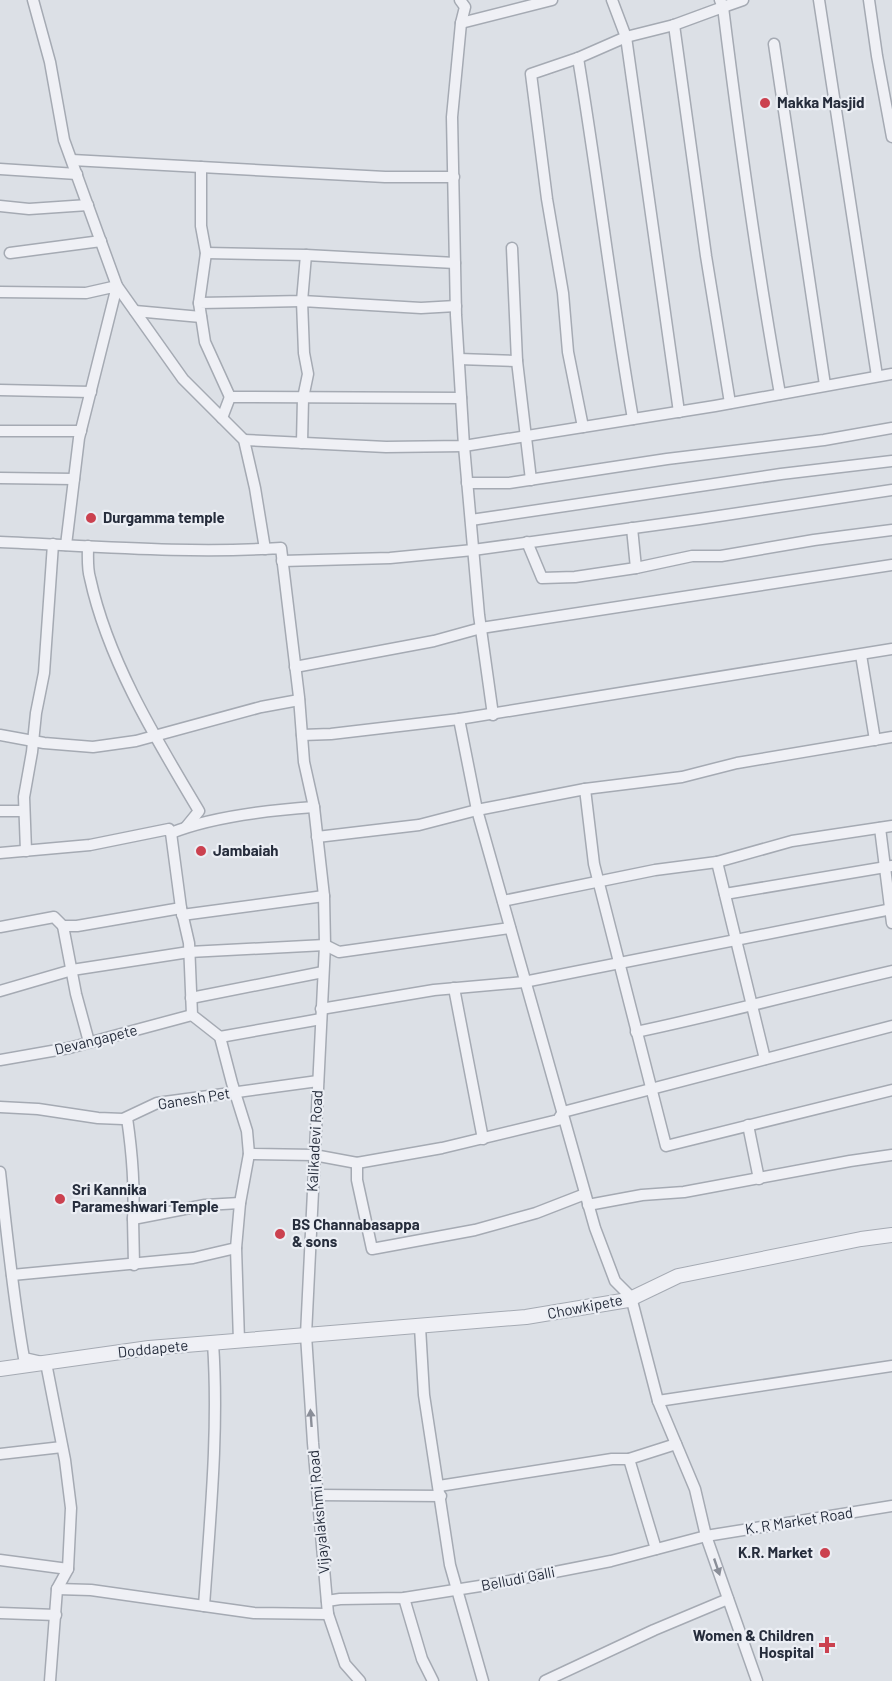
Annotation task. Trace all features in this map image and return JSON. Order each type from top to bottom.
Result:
[{"type":"street","points":[[33,0],[50,62],[64,140],[117,286],[183,379],[244,440],[265,549]]},
{"type":"street","points":[[460,0],[465,8],[461,23],[452,117],[456,306],[473,550],[493,714]]},
{"type":"street","points":[[461,23],[552,0]]},
{"type":"street","points":[[612,0],[626,37],[679,412]]},
{"type":"street","points":[[584,427],[568,352],[563,293],[547,199],[531,75],[626,37],[674,25],[721,4],[743,0]]},
{"type":"street","points":[[819,0],[877,376]]},
{"type":"street","points":[[869,0],[892,137]]},
{"type":"street","points":[[721,4],[780,394]]},
{"type":"street","points":[[674,25],[706,256],[730,404]]},
{"type":"street","points":[[774,44],[825,385]]},
{"type":"street","points":[[578,58],[633,419]]},
{"type":"street","points":[[72,160],[385,177],[454,177]]},
{"type":"street","points":[[201,167],[201,226],[206,253],[199,303],[205,342],[230,397],[222,418]]},
{"type":"street","points":[[0,169],[77,174]]},
{"type":"street","points":[[0,206],[29,209],[88,205]]},
{"type":"street","points":[[10,254],[101,241]]},
{"type":"street","points":[[512,248],[517,361],[524,436],[531,480]]},
{"type":"street","points":[[206,253],[306,255],[455,263]]},
{"type":"street","points":[[302,443],[303,398],[308,375],[304,353],[302,301],[306,255]]},
{"type":"street","points":[[0,292],[86,293],[117,286]]},
{"type":"street","points":[[66,545],[81,431],[117,286]]},
{"type":"street","points":[[199,303],[302,301],[421,308],[456,306]]},
{"type":"street","points":[[135,311],[201,317]]},
{"type":"street","points":[[459,359],[517,361]]},
{"type":"street","points":[[244,440],[386,447],[464,446],[730,404],[892,374]]},
{"type":"street","points":[[0,390],[91,392]]},
{"type":"street","points":[[230,397],[461,398]]},
{"type":"street","points":[[467,483],[509,483],[667,459],[824,440],[892,428]]},
{"type":"street","points":[[0,431],[81,431]]},
{"type":"street","points":[[471,520],[781,474],[892,461]]},
{"type":"street","points":[[0,478],[74,479]]},
{"type":"street","points":[[0,542],[159,549],[281,548],[282,561],[390,558],[473,550],[892,490]]},
{"type":"street","points":[[632,528],[636,568]]},
{"type":"street","points":[[527,542],[542,578],[575,577],[636,568],[692,556],[721,556],[814,540],[892,530]]},
{"type":"street","points":[[26,851],[24,797],[44,673],[53,544]]},
{"type":"street","points":[[88,546],[89,576],[104,628],[154,736],[199,811],[186,827]]},
{"type":"street","name":"Kalikadevi Road","points":[[282,561],[304,762],[314,807],[324,896],[325,945],[306,1335]]},
{"type":"street","points":[[295,667],[434,641],[481,628],[892,565]]},
{"type":"street","points":[[302,735],[331,734],[459,719],[892,650]]},
{"type":"street","points":[[861,655],[875,740]]},
{"type":"street","points":[[0,735],[93,747],[154,736],[261,707],[299,700]]},
{"type":"street","points":[[459,719],[477,810],[587,1200],[615,1281],[631,1297],[658,1401],[695,1489],[706,1536],[757,1681]]},
{"type":"street","points":[[317,837],[418,825],[477,810],[585,789],[682,777],[737,763],[892,737]]},
{"type":"street","points":[[585,789],[594,864],[666,1146],[892,1090]]},
{"type":"street","points":[[0,853],[90,845],[169,829],[171,832],[186,827],[284,809],[314,807]]},
{"type":"street","points":[[0,811],[24,811]]},
{"type":"street","points":[[503,901],[655,870],[717,862],[792,841],[892,826]]},
{"type":"street","points":[[880,828],[888,867],[892,923]]},
{"type":"street","points":[[171,832],[189,952],[192,1015],[220,1036],[247,1131],[249,1154],[240,1203],[236,1248],[238,1341]]},
{"type":"street","points":[[717,862],[765,1059]]},
{"type":"street","points":[[724,894],[888,867]]},
{"type":"street","points":[[63,926],[324,896]]},
{"type":"street","points":[[220,1036],[434,990],[524,982],[619,965],[891,909]]},
{"type":"street","points":[[0,927],[54,917],[63,926],[89,1042]]},
{"type":"street","points":[[0,991],[72,970],[189,952],[325,945],[339,952],[510,928]]},
{"type":"street","points":[[636,1032],[707,1017],[892,971]]},
{"type":"street","points":[[191,998],[323,972]]},
{"type":"street","points":[[454,988],[483,1139]]},
{"type":"street","name":"Devangapete","points":[[0,1060],[89,1042],[192,1015]]},
{"type":"street","points":[[249,1154],[314,1155],[357,1163],[483,1139],[558,1120],[562,1112],[892,1026]]},
{"type":"street","name":"Ganesh Pet","points":[[0,1107],[123,1119],[157,1103],[318,1081]]},
{"type":"street","points":[[127,1118],[135,1192],[134,1265]]},
{"type":"street","points":[[748,1125],[759,1179]]},
{"type":"street","points":[[357,1163],[357,1180],[372,1248],[475,1230],[587,1200],[684,1192],[892,1155]]},
{"type":"street","points":[[0,1172],[5,1248],[12,1275],[14,1304],[24,1358],[46,1363],[71,1508],[68,1569],[57,1589],[50,1681]]},
{"type":"street","points":[[133,1219],[205,1205],[240,1203]]},
{"type":"street","name":"Chowkipete","points":[[306,1335],[526,1317],[592,1308],[627,1300],[678,1275],[892,1235]]},
{"type":"street","points":[[12,1275],[134,1265],[192,1258],[236,1248]]},
{"type":"street","points":[[420,1327],[424,1395],[450,1565],[483,1681]]},
{"type":"street","name":"Doddapete","points":[[0,1369],[149,1348],[306,1335]]},
{"type":"street","name":"Vijayalakshmi Road","points":[[306,1335],[328,1614],[345,1664],[360,1681]]},
{"type":"street","points":[[204,1606],[214,1435],[213,1343]]},
{"type":"street","points":[[658,1401],[892,1366]]},
{"type":"street","points":[[318,1495],[440,1491],[612,1459],[629,1459],[676,1444]]},
{"type":"street","points":[[0,1454],[62,1447]]},
{"type":"street","points":[[629,1459],[656,1549]]},
{"type":"street","name":"K. R Market Road","points":[[706,1536],[892,1506]]},
{"type":"street","name":"Belludi Galli","points":[[327,1601],[404,1598],[456,1590],[611,1561],[706,1536]]},
{"type":"street","points":[[0,1560],[68,1569]]},
{"type":"street","points":[[57,1589],[91,1590],[254,1613],[328,1614]]},
{"type":"street","points":[[404,1598],[422,1659],[433,1681]]},
{"type":"street","points":[[545,1681],[654,1630],[728,1599]]},
{"type":"street","points":[[0,1613],[56,1615]]},
{"type":"place","name":"Makka Masjid","points":[[765,103]]},
{"type":"place","name":"Durgamma temple","points":[[91,518]]},
{"type":"place","name":"Jambaiah","points":[[201,851]]},
{"type":"place","name":"Sri Kannika Parameshwari Temple","points":[[60,1199]]},
{"type":"place","name":"BS Channabasappa & sons","points":[[280,1234]]},
{"type":"place","name":"K.R. Market","points":[[825,1553]]},
{"type":"place","name":"Women & Children Hospital","points":[[827,1645]]}]
